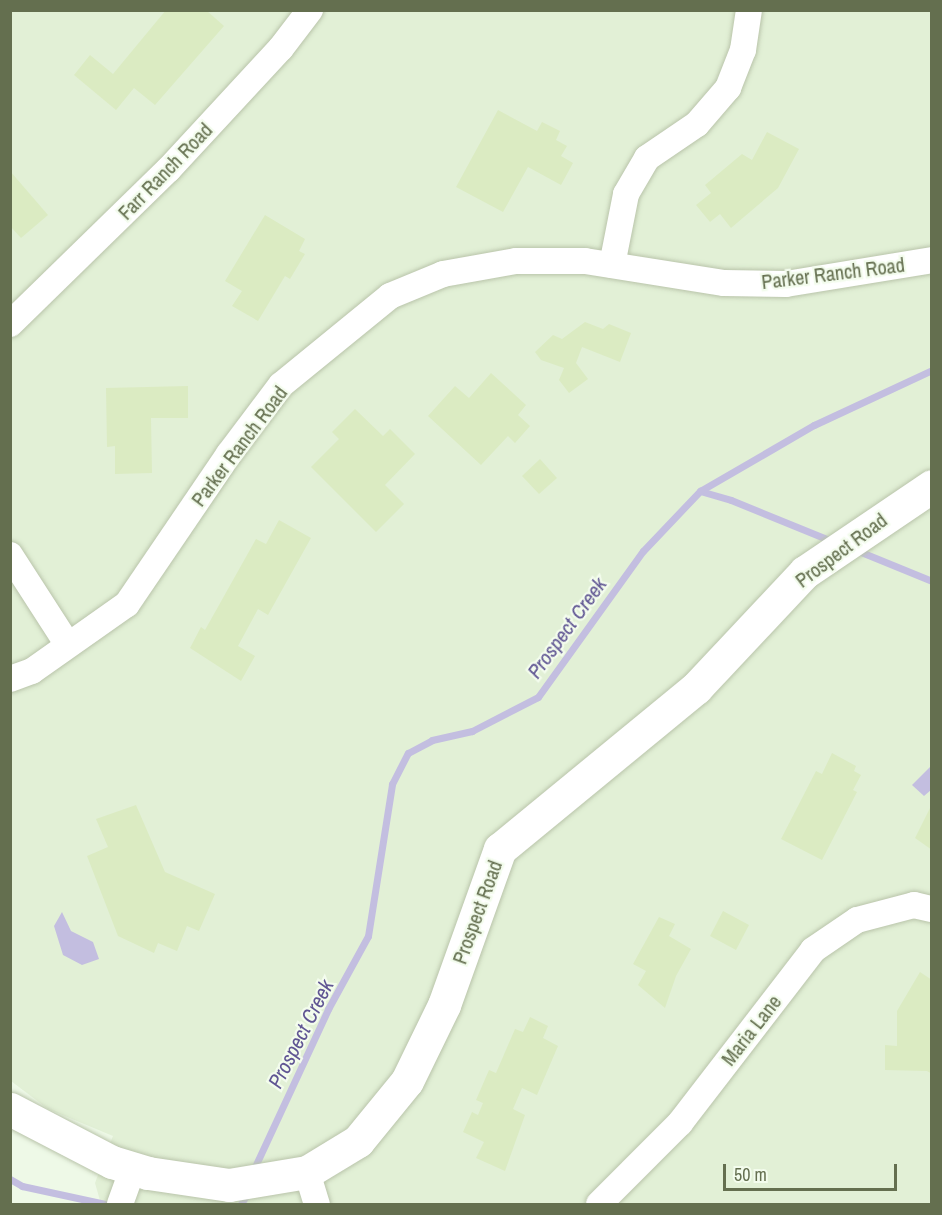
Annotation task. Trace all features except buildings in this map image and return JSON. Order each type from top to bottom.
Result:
[{"type":"street","name":"Farr Ranch Road","points":[[10,324],[168,170],[281,48],[310,10]]},
{"type":"street","points":[[612,265],[626,194],[647,158],[697,124],[728,88],[743,50],[749,10]]},
{"type":"street","name":"Parker Ranch Road","points":[[10,679],[32,670],[127,604],[229,454],[281,385],[390,296],[443,274],[516,261],[612,265],[724,283],[786,284],[932,260]]},
{"type":"street","name":"Prospect Road","points":[[10,1110],[37,1126],[125,1188],[229,1185],[292,1175],[358,1141],[407,1081],[444,1005],[500,849],[696,688],[805,572],[926,494]]},
{"type":"street","points":[[10,555],[68,645]]},
{"type":"street","name":"Maria Lane","points":[[599,1204],[680,1123],[813,950],[856,920],[914,906],[932,909]]},
{"type":"street","points":[[292,1175],[317,1204]]},
{"type":"shaded area","points":[[11,11],[931,11],[931,1204],[101,1204],[95,1183],[113,1136],[48,1109],[11,1081]]},
{"type":"shaded area","points":[[931,766],[931,790],[924,796],[912,785]]},
{"type":"shaded area","points":[[62,912],[71,931],[93,942],[99,959],[82,965],[63,955],[54,926]]},
{"type":"waterway","name":"Prospect Creek","points":[[252,1173],[328,1009],[368,936],[392,784],[408,753],[432,740],[472,731],[538,697],[643,551],[700,491],[814,425],[932,370]]},
{"type":"waterway","points":[[700,491],[731,500],[829,540]]},
{"type":"waterway","points":[[856,550],[932,581]]},
{"type":"waterway","name":"Prospect Creek","points":[[10,1179],[22,1186],[105,1204]]},
{"type":"waterway","name":"Prospect Creek","points":[[241,1204],[248,1192]]}]
